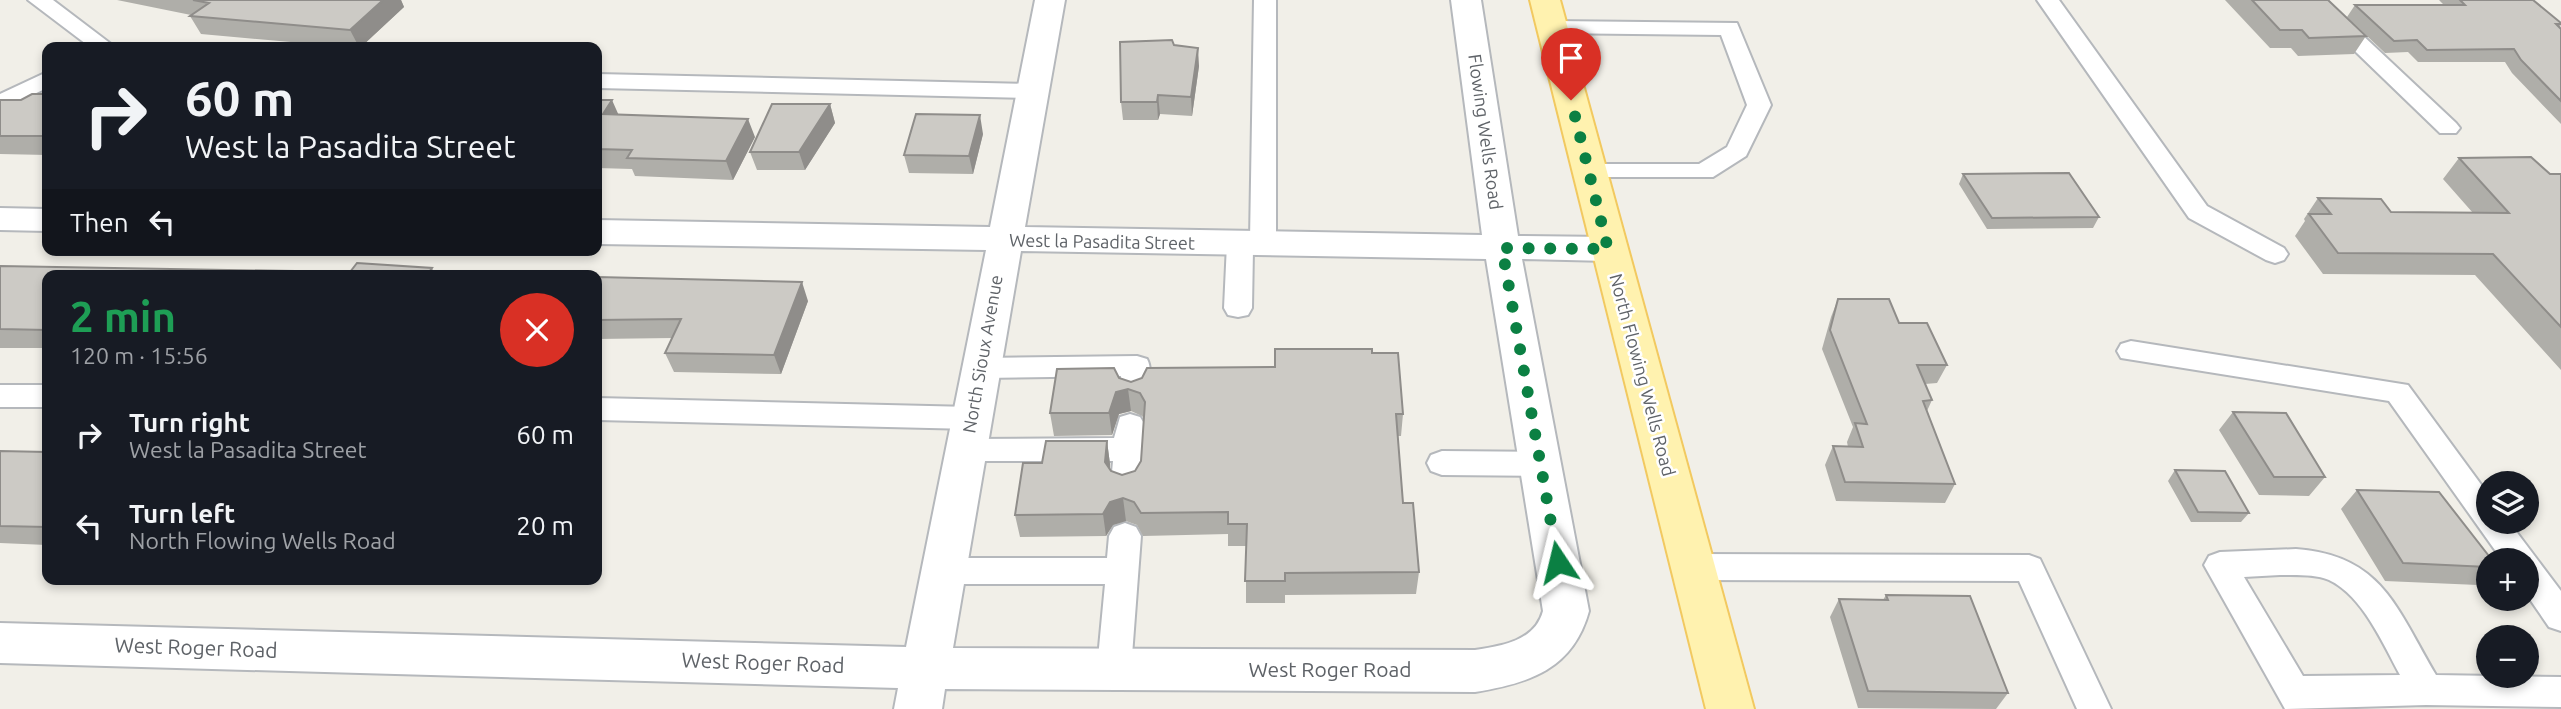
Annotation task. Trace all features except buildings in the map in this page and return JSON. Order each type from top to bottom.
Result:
[{"type":"main road","name":"North Flowing Wells Road","points":[[1549,14],[1608,249],[1730,709]]},
{"type":"street","name":"North Sioux Avenue","points":[[922,688],[1050,0]]},
{"type":"street","name":"Flowing Wells Road","points":[[1466,0],[1502,248],[1566,611],[1564,627],[1549,644],[1524,660]]},
{"type":"street","points":[[0,219],[42,220]]},
{"type":"street","name":"West la Pasadita Street","points":[[602,232],[1608,249]]},
{"type":"street","name":"West Roger Road","points":[[0,643],[922,688],[1114,670],[1475,671],[1524,660]]},
{"type":"lane","points":[[39,0],[97,42]]},
{"type":"lane","points":[[1238,309],[1251,244],[1265,0]]},
{"type":"lane","points":[[2048,0],[2199,212],[2275,254]]},
{"type":"lane","points":[[2313,0],[2448,128]]},
{"type":"lane","points":[[1549,14],[1729,28],[1759,105],[1737,151],[1704,172],[1590,172]]},
{"type":"lane","points":[[602,81],[1033,91]]},
{"type":"lane","points":[[0,103],[42,82]]},
{"type":"lane","points":[[2131,351],[2398,392],[2476,500]]},
{"type":"lane","points":[[981,369],[1137,366],[1133,391]]},
{"type":"lane","points":[[0,396],[42,396]]},
{"type":"lane","points":[[602,409],[969,434],[1129,437],[1126,483]]},
{"type":"lane","points":[[1442,463],[1540,464]]},
{"type":"lane","points":[[1114,670],[1125,536]]},
{"type":"lane","points":[[2427,690],[2363,586],[2339,570],[2308,564],[2220,565],[2299,700],[2427,690],[2561,692]]},
{"type":"lane","points":[[1692,567],[2029,568],[2094,709]]},
{"type":"lane","points":[[944,571],[1122,571]]},
{"type":"lane","points":[[2539,587],[2561,617]]},
{"type":"route","points":[[1558,562],[1502,248],[1608,249],[1571,100]]}]
